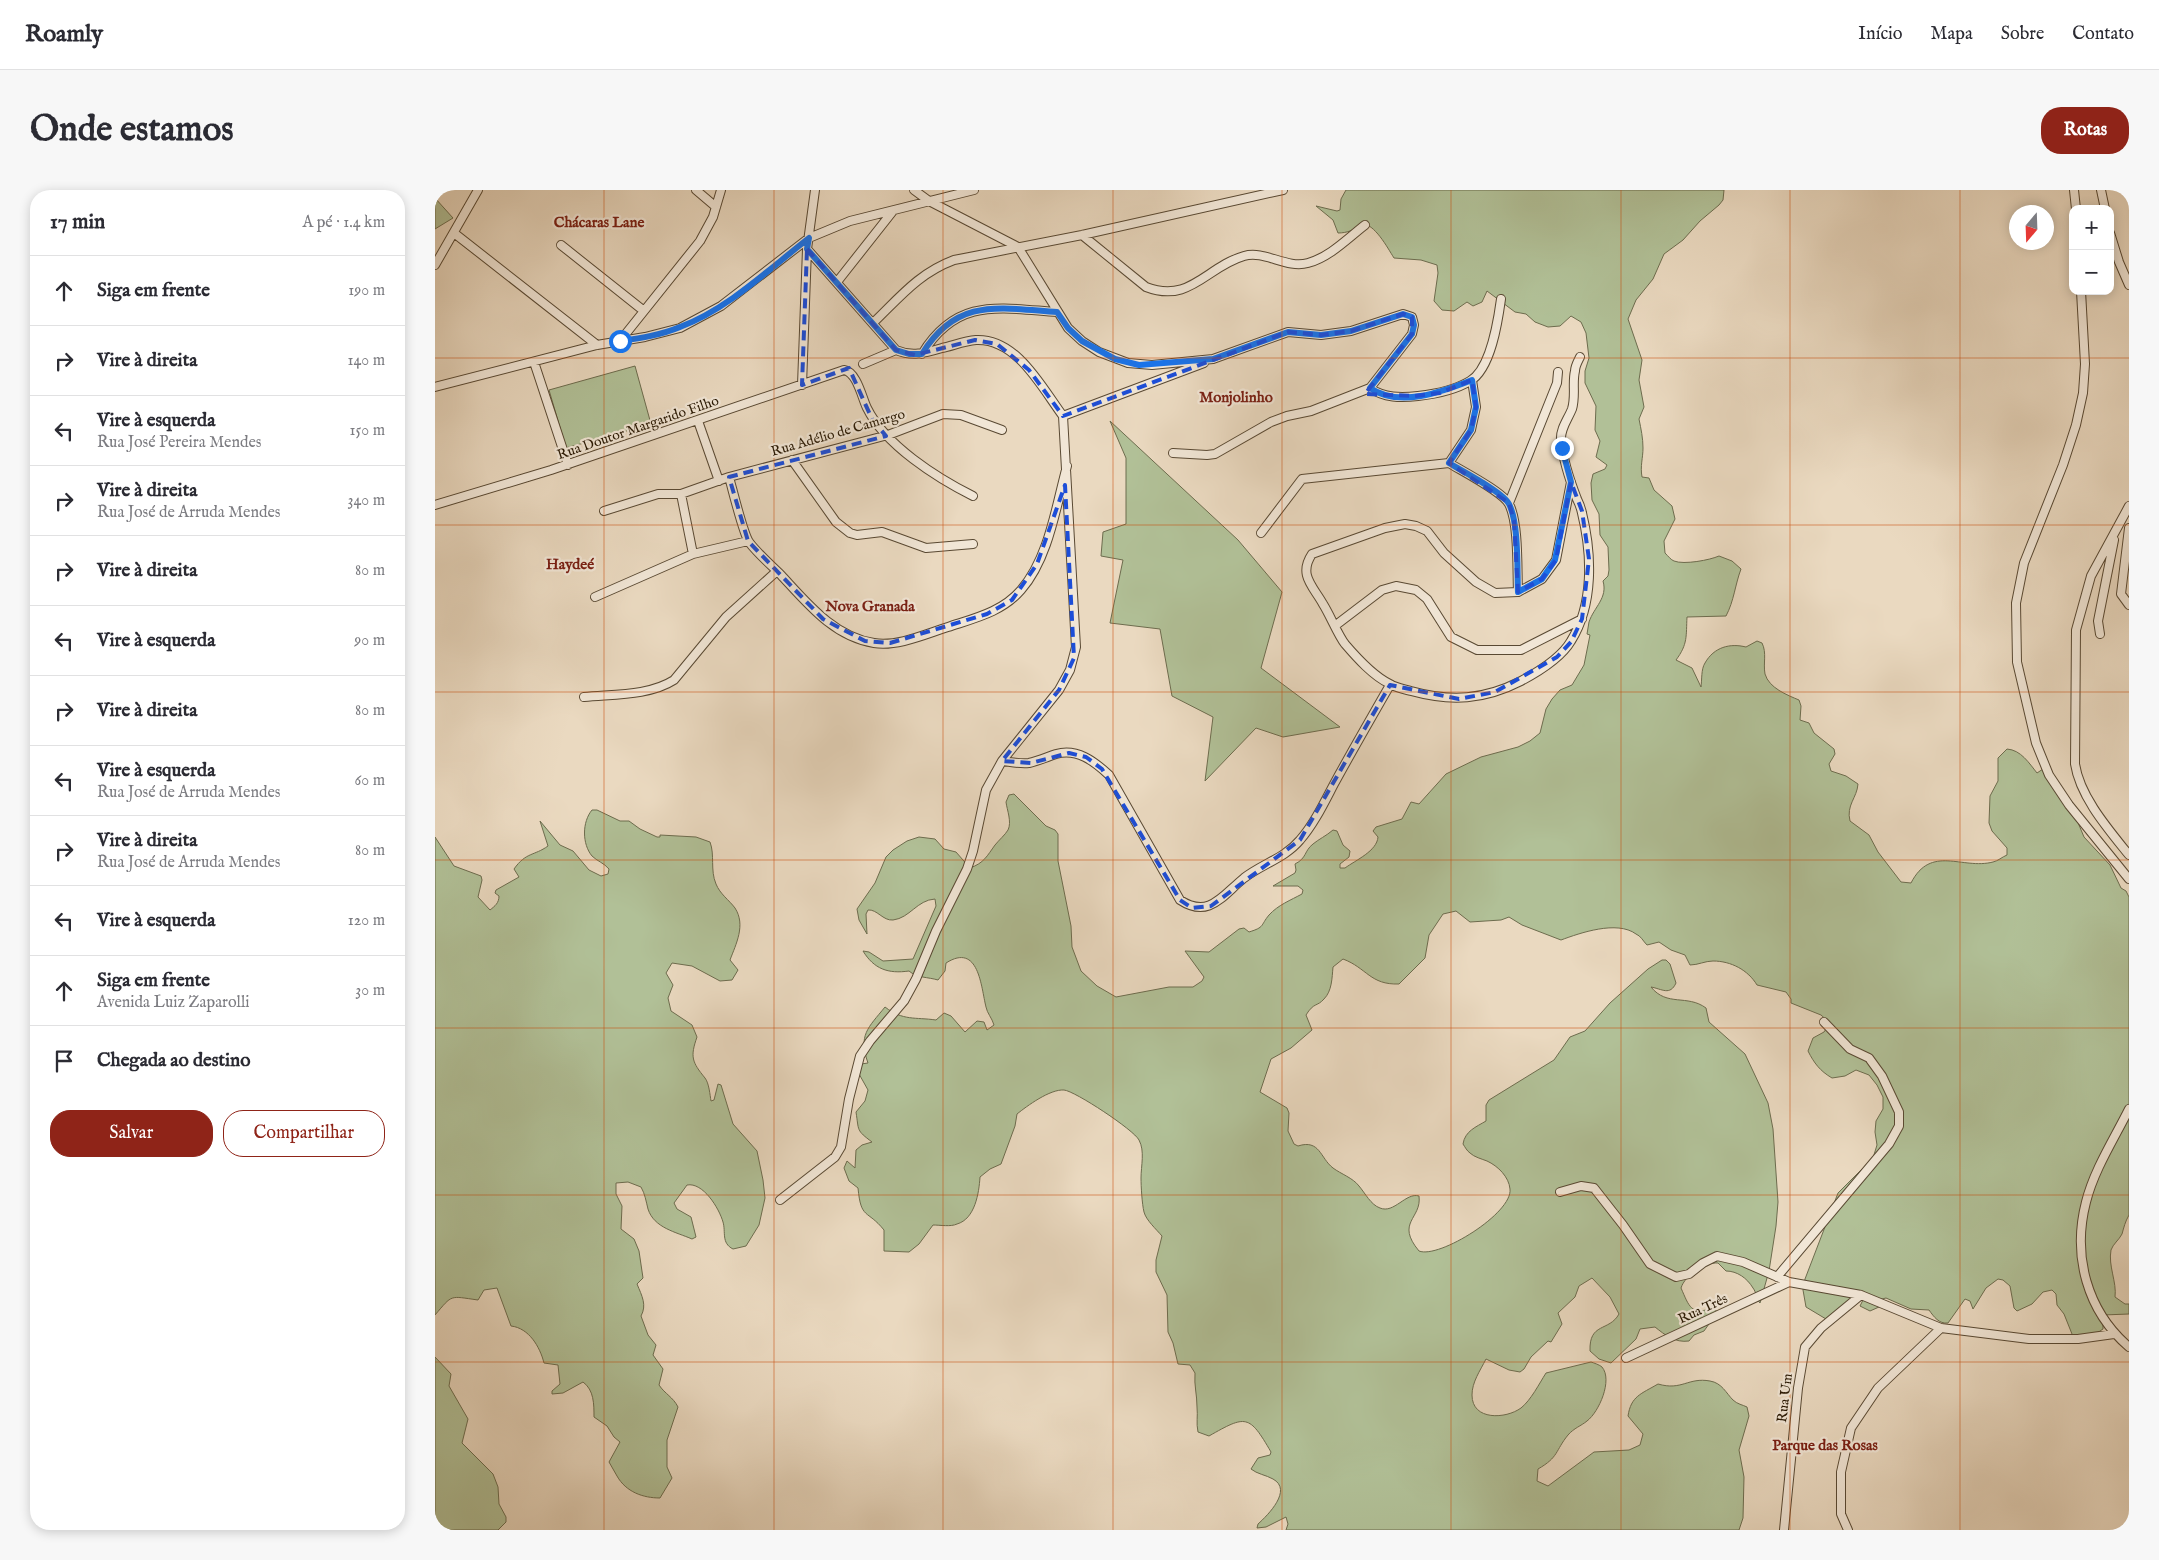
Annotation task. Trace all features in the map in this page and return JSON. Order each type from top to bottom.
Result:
[{"type":"street","points":[[435,265],[478,190]]},
{"type":"street","points":[[696,190],[716,207]]},
{"type":"street","points":[[620,341],[700,241],[708,229],[721,190]]},
{"type":"street","points":[[802,386],[807,249],[815,190]]},
{"type":"street","points":[[914,190],[929,201],[1018,247],[1057,312],[1068,328],[1082,341],[1118,360],[1128,363],[1152,365],[1213,359]]},
{"type":"street","points":[[435,387],[597,345],[645,338],[692,322],[738,294],[809,238],[850,221],[974,190]]},
{"type":"street","points":[[874,322],[918,279],[937,266],[972,256],[1083,235],[1283,190]]},
{"type":"street","points":[[2074,190],[2076,205]]},
{"type":"street","points":[[2101,190],[2104,205]]},
{"type":"street","points":[[837,282],[893,211]]},
{"type":"street","points":[[1083,235],[1146,287],[1156,291],[1169,292],[1193,285],[1229,263],[1247,255],[1260,256],[1282,262],[1307,263],[1332,251],[1365,225]]},
{"type":"street","points":[[454,233],[597,345]]},
{"type":"street","points":[[561,244],[644,311]]},
{"type":"street","points":[[2114,246],[2129,285]]},
{"type":"street","points":[[781,1200],[835,1157],[841,1147],[849,1099],[860,1056],[870,1041],[904,1002],[916,979],[936,932],[967,869],[973,851],[986,790],[1002,761],[1059,690],[1068,675],[1074,658],[1075,626],[1068,530],[1067,466],[1063,416],[1029,370],[1009,350],[997,344],[975,340],[922,354],[909,354],[896,350],[874,322],[807,249]]},
{"type":"street","points":[[2081,295],[2085,364],[2083,393],[2076,425],[2063,465],[2024,563],[2016,603],[2017,662],[2036,744],[2049,775],[2069,805],[2129,879]]},
{"type":"street","points":[[1370,388],[1380,395],[1415,396],[1439,393],[1472,380],[1487,360],[1495,337],[1501,299]]},
{"type":"street","points":[[922,354],[934,335],[943,326],[974,311],[993,308],[1057,312]]},
{"type":"street","points":[[1063,416],[1288,332],[1321,335],[1351,331],[1403,314],[1412,317],[1414,325],[1412,334],[1370,388],[1311,411],[1287,416],[1271,422],[1215,454],[1173,453]]},
{"type":"street","points":[[863,364],[896,350]]},
{"type":"street","points":[[1571,482],[1555,560],[1542,579],[1518,592],[1495,593],[1477,582],[1451,559],[1427,531],[1405,524],[1385,528],[1312,554],[1305,563],[1307,577],[1336,625],[1343,642],[1371,670],[1390,685],[1424,694],[1459,699],[1495,692],[1522,680],[1557,657],[1571,642],[1581,618],[1588,589],[1589,559],[1582,511],[1571,482],[1562,448],[1561,434],[1572,407],[1575,390],[1575,371],[1580,357]]},
{"type":"street","points":[[534,362],[568,465]]},
{"type":"street","name":"Rua Doutor Margarido Filho","points":[[435,505],[568,465],[844,370],[852,374],[872,419],[888,435]]},
{"type":"street","points":[[1509,503],[1557,383],[1558,372]]},
{"type":"street","points":[[1449,463],[1471,430],[1476,407],[1472,380]]},
{"type":"street","name":"Rua Adélio de Camargo","points":[[604,511],[658,494],[681,494],[729,477],[888,435],[931,418],[952,413],[969,417],[1002,430]]},
{"type":"street","points":[[698,421],[719,481]]},
{"type":"street","points":[[888,435],[918,464],[973,496]]},
{"type":"street","points":[[792,460],[836,522],[850,533],[857,535],[882,532],[925,548],[973,544]]},
{"type":"street","points":[[1261,533],[1302,479],[1449,463],[1499,493],[1509,503],[1514,521],[1518,592]]},
{"type":"street","points":[[729,477],[748,541],[777,571],[823,618],[855,637],[876,643],[890,643],[987,614],[1012,600],[1031,577],[1045,546],[1067,466]]},
{"type":"street","points":[[681,494],[693,554]]},
{"type":"street","points":[[2129,506],[2091,576],[2076,630],[2075,764],[2077,776],[2102,821],[2129,855]]},
{"type":"street","points":[[2129,528],[2121,594],[2129,605]]},
{"type":"street","points":[[2100,634],[2099,621],[2105,578],[2116,530]]},
{"type":"street","points":[[595,597],[693,554],[748,541]]},
{"type":"street","points":[[584,697],[653,689],[664,686],[674,680],[725,617],[777,571]]},
{"type":"street","points":[[1336,625],[1381,590],[1396,586],[1416,590],[1427,599],[1451,637],[1477,650],[1521,650],[1581,618]]},
{"type":"street","points":[[1002,761],[1031,763],[1058,754],[1069,753],[1078,754],[1093,762],[1109,776],[1181,900],[1192,908],[1201,909],[1211,906],[1253,871],[1278,858],[1300,840],[1317,814],[1390,685]]},
{"type":"street","points":[[1777,1277],[1889,1144],[1899,1126],[1899,1112],[1883,1076],[1869,1058],[1850,1049],[1824,1022]]},
{"type":"street","points":[[2129,1109],[2101,1162],[2086,1202],[2080,1236],[2082,1267],[2093,1300],[2114,1334],[2129,1347]]},
{"type":"street","points":[[1560,1192],[1581,1186],[1594,1188],[1650,1264],[1676,1277],[1689,1274],[1703,1263],[1717,1256],[1743,1262],[1789,1282],[1861,1294],[1941,1328],[2029,1339],[2079,1339],[2114,1334]]},
{"type":"street","name":"Rua Três","points":[[1627,1358],[1789,1282]]},
{"type":"street","name":"Rua Um","points":[[1785,1530],[1798,1388],[1805,1347],[1821,1328],[1861,1294]]},
{"type":"street","points":[[1847,1530],[1841,1514],[1841,1472],[1851,1428],[1878,1388],[1941,1328]]},
{"type":"highlighted area","points":[[807,249],[896,350],[915,355],[975,340],[997,344],[1029,370],[1063,416],[1288,332],[1321,335],[1351,331],[1403,314],[1412,317],[1412,334],[1365,394],[1415,396],[1440,393],[1472,380],[1476,407],[1471,430],[1449,463],[1509,503],[1514,521],[1518,592],[1542,579],[1556,560],[1571,482],[1582,511],[1589,559],[1582,619],[1571,642],[1557,657],[1495,692],[1459,699],[1390,685],[1300,840],[1211,906],[1192,908],[1180,900],[1102,769],[1086,757],[1069,753],[1031,763],[1002,761],[1059,690],[1074,658],[1065,485],[1037,564],[1012,600],[987,614],[890,643],[865,641],[823,619],[748,541],[729,477],[886,436],[872,419],[849,368],[802,385]]},
{"type":"green space","points":[[1346,190],[1724,190],[1723,200],[1719,205],[1700,221],[1683,240],[1664,254],[1653,279],[1636,300],[1628,319],[1642,360],[1639,380],[1644,407],[1639,419],[1643,444],[1642,477],[1649,478],[1654,490],[1672,506],[1675,519],[1664,541],[1665,553],[1678,562],[1690,562],[1719,556],[1732,561],[1741,569],[1726,616],[1687,617],[1684,644],[1676,660],[1692,668],[1701,687],[1704,665],[1713,653],[1728,646],[1746,647],[1757,641],[1762,643],[1767,679],[1774,687],[1799,700],[1801,706],[1800,720],[1809,723],[1814,733],[1834,749],[1835,754],[1829,764],[1831,771],[1846,776],[1858,784],[1849,810],[1850,821],[1869,835],[1878,852],[1901,882],[1911,883],[1919,871],[1928,864],[1938,861],[1981,864],[1995,861],[2007,855],[2007,848],[1992,831],[1989,823],[1990,796],[1998,781],[1998,758],[2007,749],[2021,754],[2037,773],[2043,769],[2077,814],[2084,837],[2110,865],[2121,888],[2126,891],[2129,897],[2129,1215],[2122,1234],[2112,1248],[2110,1256],[2115,1297],[2125,1304],[2129,1304],[2129,1314],[2103,1315],[2103,1329],[2084,1337],[2067,1337],[2062,1335],[2070,1336],[2072,1334],[2064,1314],[2057,1305],[2056,1294],[2052,1290],[2043,1292],[2032,1304],[2017,1311],[2014,1308],[2010,1286],[2003,1280],[1998,1279],[1986,1288],[1973,1309],[1970,1301],[1965,1299],[1948,1323],[1939,1321],[1929,1310],[1911,1309],[1886,1298],[1882,1299],[1879,1307],[1870,1311],[1860,1306],[1865,1296],[1855,1294],[1842,1308],[1826,1319],[1806,1307],[1803,1290],[1805,1279],[1838,1193],[1873,1158],[1877,1145],[1876,1121],[1883,1109],[1883,1097],[1869,1075],[1856,1070],[1845,1076],[1832,1078],[1824,1073],[1808,1051],[1813,1038],[1824,1032],[1830,1023],[1821,1015],[1791,1003],[1791,999],[1786,992],[1757,985],[1749,975],[1738,967],[1720,961],[1690,965],[1685,955],[1671,950],[1659,942],[1647,945],[1638,935],[1619,928],[1599,929],[1561,940],[1522,925],[1509,917],[1501,920],[1470,922],[1456,911],[1443,914],[1429,935],[1425,958],[1399,984],[1381,982],[1343,959],[1333,967],[1327,996],[1311,1008],[1306,1015],[1312,1030],[1291,1048],[1271,1059],[1260,1092],[1287,1108],[1289,1113],[1288,1131],[1294,1144],[1315,1147],[1333,1168],[1354,1181],[1371,1202],[1380,1208],[1390,1208],[1409,1197],[1419,1196],[1419,1204],[1411,1221],[1409,1233],[1419,1251],[1429,1252],[1442,1248],[1473,1232],[1500,1210],[1508,1199],[1510,1189],[1508,1180],[1502,1172],[1491,1163],[1476,1157],[1463,1144],[1466,1136],[1475,1127],[1486,1121],[1486,1105],[1489,1100],[1554,1060],[1570,1037],[1585,1031],[1610,1003],[1648,969],[1662,960],[1666,960],[1670,964],[1676,983],[1674,987],[1665,991],[1651,987],[1664,997],[1692,1002],[1706,1008],[1709,1022],[1745,1054],[1768,1103],[1773,1129],[1778,1202],[1769,1271],[1760,1303],[1751,1284],[1745,1278],[1734,1272],[1726,1271],[1718,1263],[1702,1267],[1687,1278],[1681,1288],[1689,1304],[1695,1310],[1712,1308],[1716,1310],[1716,1314],[1704,1331],[1694,1335],[1689,1341],[1679,1341],[1655,1327],[1640,1329],[1636,1339],[1611,1363],[1599,1359],[1590,1351],[1591,1342],[1596,1331],[1615,1320],[1619,1314],[1610,1297],[1592,1278],[1579,1286],[1575,1297],[1558,1313],[1562,1324],[1551,1342],[1548,1341],[1531,1357],[1524,1369],[1520,1372],[1509,1370],[1486,1359],[1475,1381],[1472,1395],[1473,1403],[1478,1410],[1499,1416],[1515,1412],[1525,1405],[1546,1373],[1591,1362],[1602,1367],[1606,1380],[1603,1396],[1596,1411],[1592,1417],[1570,1433],[1550,1461],[1538,1469],[1537,1481],[1548,1486],[1594,1452],[1629,1450],[1640,1445],[1643,1434],[1628,1416],[1629,1409],[1634,1400],[1642,1393],[1658,1384],[1673,1386],[1702,1380],[1718,1384],[1735,1401],[1747,1407],[1749,1416],[1739,1450],[1744,1477],[1743,1518],[1739,1530],[1286,1530],[1288,1524],[1286,1517],[1266,1527],[1257,1528],[1258,1524],[1272,1509],[1280,1496],[1281,1489],[1279,1484],[1273,1479],[1251,1469],[1258,1458],[1270,1455],[1271,1452],[1257,1431],[1246,1422],[1231,1424],[1209,1436],[1198,1432],[1195,1373],[1190,1365],[1178,1364],[1168,1332],[1167,1295],[1156,1272],[1156,1260],[1162,1236],[1144,1212],[1141,1186],[1141,1144],[1127,1128],[1070,1092],[1058,1090],[1046,1095],[1017,1114],[1015,1126],[1001,1164],[990,1169],[980,1177],[975,1205],[968,1217],[955,1225],[933,1225],[919,1244],[909,1252],[884,1251],[884,1230],[863,1210],[858,1188],[849,1181],[844,1168],[847,1161],[855,1168],[856,1150],[862,1145],[872,1142],[863,1135],[858,1127],[856,1112],[865,1101],[868,1090],[854,1065],[868,1063],[864,1045],[866,1032],[885,1007],[898,1015],[915,1018],[936,1020],[944,1013],[951,1016],[965,1032],[977,1021],[984,1022],[987,1030],[994,1025],[987,1009],[977,970],[972,962],[965,958],[957,958],[946,963],[945,971],[938,980],[919,976],[909,971],[894,972],[882,969],[872,962],[863,951],[869,952],[883,961],[913,959],[936,906],[935,899],[929,900],[923,902],[899,919],[893,920],[886,919],[874,911],[868,910],[866,914],[867,934],[859,920],[857,909],[875,883],[886,857],[893,850],[907,841],[919,837],[935,839],[944,849],[956,852],[970,868],[975,866],[985,859],[1008,830],[1009,820],[1006,802],[1009,795],[1014,794],[1046,826],[1055,830],[1058,834],[1058,861],[1071,926],[1072,947],[1081,971],[1097,986],[1116,997],[1169,987],[1193,987],[1202,981],[1204,977],[1185,951],[1209,952],[1239,929],[1244,928],[1249,932],[1258,929],[1276,908],[1302,894],[1303,890],[1298,886],[1273,886],[1295,873],[1295,864],[1302,859],[1313,844],[1333,830],[1337,831],[1343,845],[1350,851],[1349,857],[1340,864],[1340,868],[1345,868],[1374,847],[1378,837],[1373,831],[1376,827],[1402,819],[1411,802],[1419,804],[1446,774],[1481,757],[1518,747],[1540,733],[1546,709],[1552,699],[1560,690],[1572,685],[1584,665],[1590,635],[1587,634],[1589,622],[1604,592],[1603,581],[1608,576],[1609,570],[1608,547],[1600,535],[1599,514],[1592,500],[1591,483],[1593,474],[1605,469],[1607,465],[1596,457],[1600,441],[1595,430],[1596,406],[1585,383],[1585,371],[1589,358],[1586,333],[1581,322],[1571,316],[1560,326],[1548,327],[1535,322],[1526,314],[1515,312],[1487,291],[1482,302],[1473,306],[1467,302],[1454,311],[1442,310],[1434,301],[1438,273],[1437,265],[1421,260],[1394,258],[1376,232],[1366,224],[1361,223],[1351,231],[1338,233],[1333,220],[1316,206],[1340,210],[1341,199]]},
{"type":"green space","points":[[435,198],[453,218],[435,229]]},
{"type":"green space","points":[[635,366],[651,424],[566,448],[549,390]]},
{"type":"green space","points":[[1110,421],[1238,540],[1282,592],[1261,668],[1340,727],[1283,737],[1256,728],[1205,781],[1213,717],[1172,696],[1160,629],[1110,623],[1123,560],[1101,556],[1103,532],[1126,524],[1126,458]]},
{"type":"green space","points":[[592,810],[597,810],[620,821],[629,821],[657,837],[660,837],[660,835],[696,837],[710,842],[714,879],[722,894],[735,908],[740,921],[739,934],[730,960],[738,970],[732,980],[720,981],[692,966],[672,963],[666,973],[673,985],[668,998],[671,1011],[692,1025],[697,1037],[693,1050],[693,1059],[705,1078],[711,1101],[714,1100],[718,1084],[721,1085],[733,1124],[757,1151],[765,1198],[759,1225],[746,1246],[733,1249],[729,1247],[725,1240],[723,1222],[714,1203],[699,1188],[687,1185],[674,1203],[677,1209],[691,1217],[696,1237],[692,1239],[655,1221],[648,1209],[641,1187],[628,1182],[616,1183],[616,1194],[622,1206],[621,1229],[634,1239],[639,1251],[643,1278],[637,1284],[644,1304],[641,1316],[648,1335],[656,1345],[653,1355],[663,1369],[659,1385],[678,1407],[667,1440],[667,1467],[672,1478],[660,1498],[647,1497],[635,1493],[625,1486],[617,1476],[609,1462],[620,1442],[614,1437],[607,1426],[594,1417],[593,1398],[587,1385],[583,1382],[563,1393],[552,1394],[552,1391],[560,1384],[558,1365],[544,1363],[533,1339],[523,1330],[511,1326],[497,1288],[484,1290],[478,1300],[452,1298],[435,1315],[435,837],[454,866],[481,876],[482,880],[478,897],[490,910],[498,901],[499,896],[495,893],[496,890],[519,877],[514,869],[518,864],[526,857],[548,846],[540,821],[560,845],[573,851],[589,870],[601,876],[608,874],[609,869],[592,856],[586,845],[586,821]]},
{"type":"green space","points":[[435,1357],[451,1374],[449,1386],[468,1419],[462,1443],[493,1474],[498,1487],[499,1504],[506,1517],[506,1522],[498,1530],[435,1530]]},
{"type":"district","name":"Chácaras Lane","points":[[599,222]]},
{"type":"district","name":"Monjolinho","points":[[1236,397]]},
{"type":"district","name":"Haydeé","points":[[570,564]]},
{"type":"district","name":"Nova Granada","points":[[870,606]]},
{"type":"district","name":"Parque das Rosas","points":[[1825,1445]]},
{"type":"route","points":[[620,341],[645,338],[680,328],[692,322],[738,294],[809,238],[807,249],[874,322],[896,350],[909,354],[922,354],[934,335],[943,326],[961,316],[985,308],[1057,312],[1068,328],[1082,341],[1099,352],[1115,359],[1139,365],[1213,359],[1288,332],[1321,335],[1351,331],[1403,314],[1412,317],[1414,325],[1412,334],[1370,388],[1380,395],[1415,396],[1439,393],[1472,380],[1476,407],[1471,430],[1463,445],[1449,463],[1499,493],[1509,503],[1514,521],[1518,592],[1542,579],[1555,560],[1571,482],[1562,448]]}]
